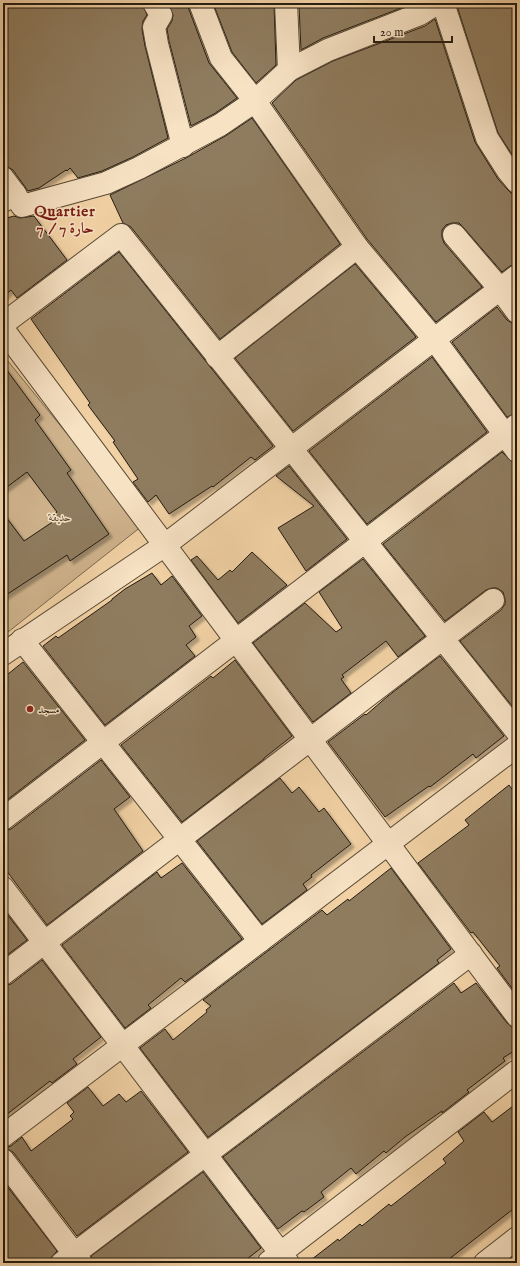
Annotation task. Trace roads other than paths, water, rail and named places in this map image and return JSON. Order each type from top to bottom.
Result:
[{"type":"street","points":[[154,3],[161,15],[154,27],[157,44],[183,146]]},
{"type":"street","points":[[3,820],[365,542],[513,437],[357,247],[254,101],[221,58],[200,3]]},
{"type":"street","points":[[286,3],[289,70]]},
{"type":"street","points":[[7,191],[22,206],[106,183],[183,146],[220,125],[254,101],[289,70],[328,50],[420,14],[437,3]]},
{"type":"street","points":[[443,3],[487,138],[508,171],[517,182]]},
{"type":"street","points":[[3,324],[121,235],[517,732]]},
{"type":"street","points":[[454,235],[500,289],[517,312]]},
{"type":"street","points":[[217,356],[357,247]]},
{"type":"street","points":[[3,654],[165,545],[517,276]]},
{"type":"street","points":[[3,329],[517,1016]]},
{"type":"street","points":[[3,974],[492,600]]},
{"type":"street","points":[[22,640],[260,941]]},
{"type":"street","points":[[3,1136],[517,746]]},
{"type":"street","points":[[3,888],[205,1155],[279,1260],[517,1071]]},
{"type":"street","points":[[3,1160],[72,1260],[205,1155],[470,954]]},
{"type":"street","points":[[485,1263],[517,1238]]},
{"type":"place","name":"مسجد","points":[[30,709]]},
{"type":"district","name":"Quartier 7 / حارة 7","points":[[65,220]]},
{"type":"park label","name":"حديقة","points":[[60,517]]}]
